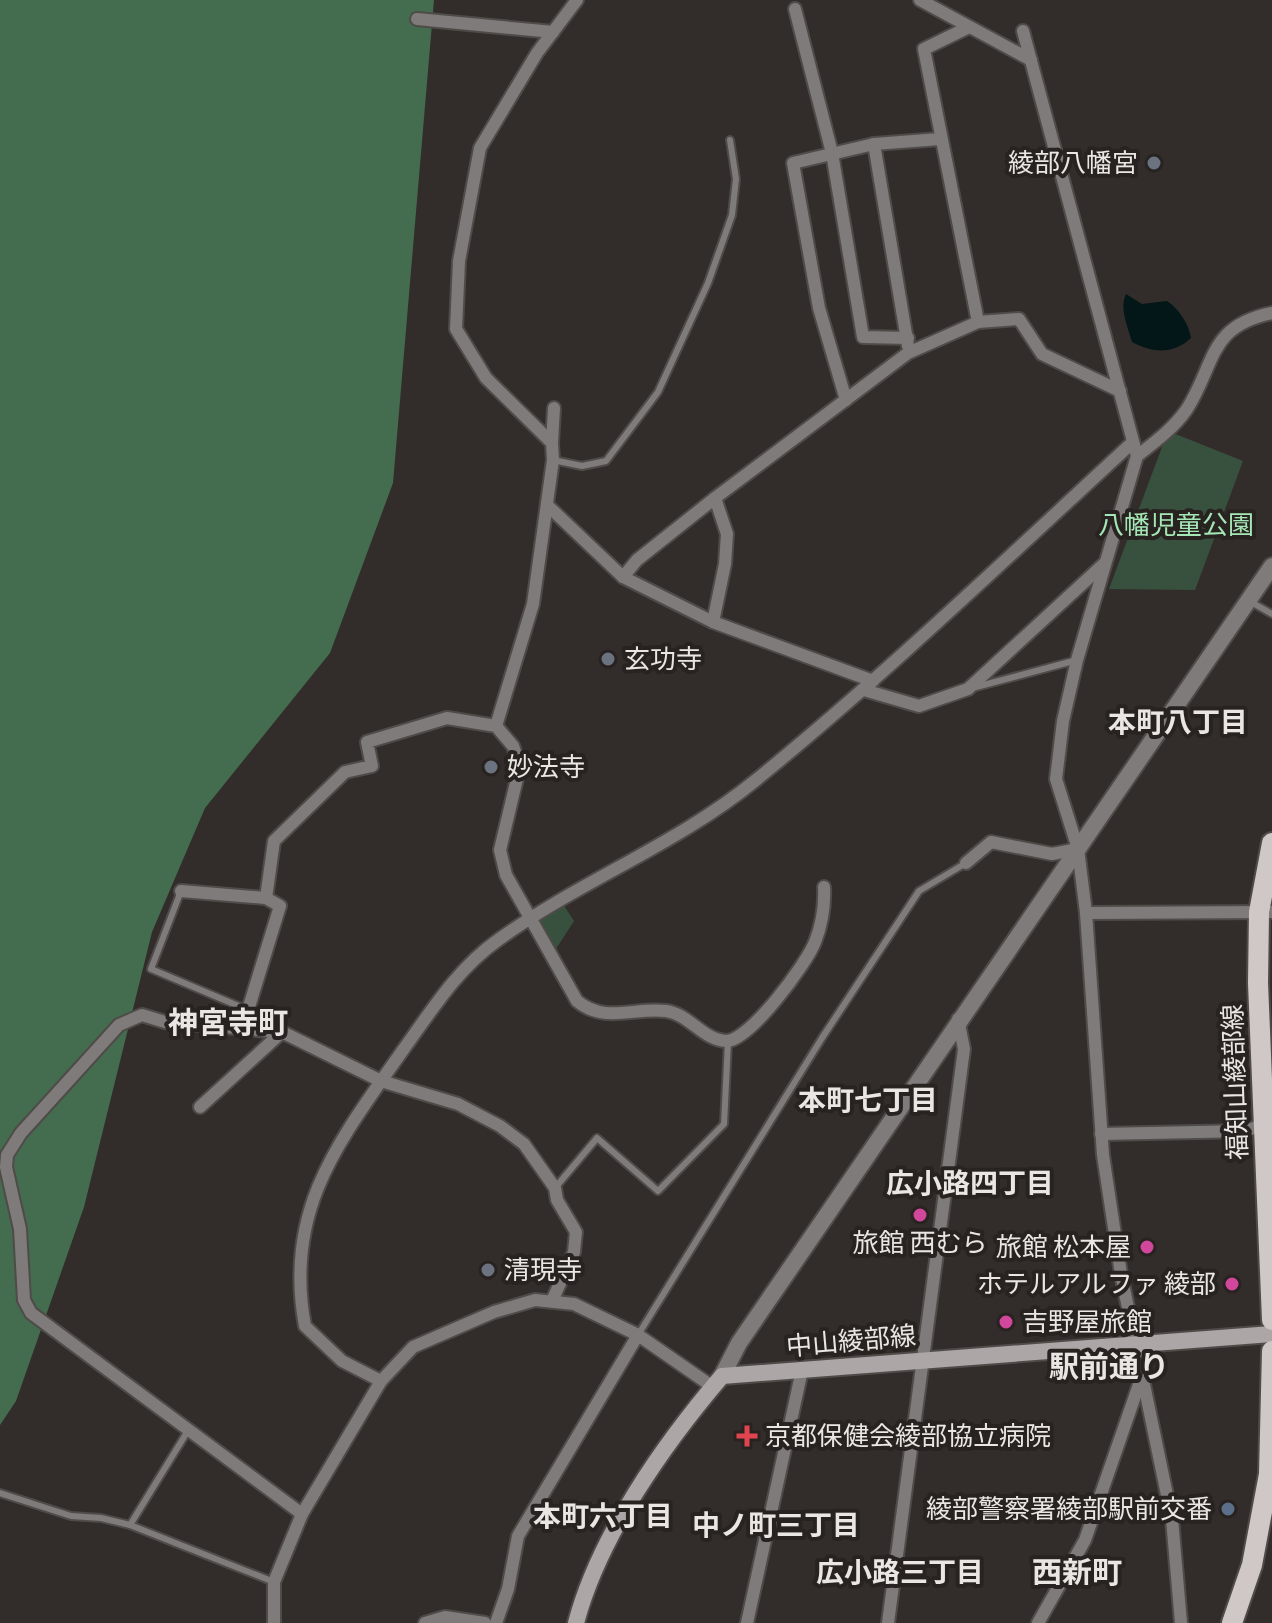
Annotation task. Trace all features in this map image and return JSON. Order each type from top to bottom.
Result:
[{"type":"main road","name":"福知山綾部線","points":[[1272,843],[1265,912],[1272,1320]]},
{"type":"main road","name":"中山綾部線","points":[[718,1382],[802,1370],[1272,1334]]},
{"type":"main road","points":[[1232,1623],[1252,1565],[1269,1474],[1272,1351]]},
{"type":"main road","points":[[576,1623],[582,1599],[631,1501],[718,1382]]},
{"type":"street","points":[[552,443],[486,378],[456,329],[459,261],[480,148],[553,32],[577,0]]},
{"type":"street","points":[[920,0],[1031,60]]},
{"type":"street","points":[[795,9],[832,153],[863,337],[908,338]]},
{"type":"street","points":[[417,19],[553,32]]},
{"type":"street","points":[[967,28],[924,49],[978,322]]},
{"type":"street","points":[[1023,31],[1137,456],[1077,660],[1063,721],[1056,779],[1078,849],[1086,913],[1101,1134],[1121,1274],[1138,1343],[1172,1519],[1181,1623]]},
{"type":"street","points":[[846,400],[819,308],[793,163],[874,144],[940,139]]},
{"type":"street","points":[[874,144],[908,338],[908,353]]},
{"type":"street","points":[[1137,456],[1168,431],[1187,409],[1217,346],[1226,335],[1243,319],[1272,313]]},
{"type":"street","points":[[623,577],[637,560],[715,498],[908,353],[978,322],[1019,319],[1042,354],[1120,391]]},
{"type":"street","points":[[496,726],[533,604],[553,460],[554,408]]},
{"type":"street","points":[[381,1381],[342,1361],[305,1326],[300,1258],[311,1204],[325,1166],[453,979],[496,942],[530,919],[688,826],[753,783],[869,686],[1133,442]]},
{"type":"street","points":[[713,622],[725,564],[727,534],[715,498]]},
{"type":"street","points":[[547,505],[623,577],[713,622],[919,706],[968,689],[1108,561]]},
{"type":"street","points":[[274,1623],[274,1582],[302,1514],[381,1381],[413,1347],[494,1312],[535,1300],[552,1301],[574,1304],[638,1335],[718,1382],[739,1343],[958,1019],[1272,566]]},
{"type":"street","points":[[266,898],[274,841],[345,772],[372,766],[367,742],[447,718],[496,726],[513,746],[520,766],[500,850],[506,875],[577,1001],[590,1011],[616,1015],[664,1010],[678,1013],[714,1038],[728,1042],[741,1036],[797,975],[815,943],[825,906],[824,887]]},
{"type":"street","points":[[966,863],[991,842],[1052,854],[1078,849]]},
{"type":"street","points":[[181,891],[266,898],[280,906],[248,1010],[282,1032],[381,1081],[458,1104],[500,1126],[524,1144],[555,1188],[563,1213],[576,1232],[574,1252],[552,1301]]},
{"type":"street","points":[[1086,913],[1265,912]]},
{"type":"street","points":[[282,1032],[165,1022],[142,1015],[119,1025],[21,1133],[7,1155],[6,1167],[20,1229],[24,1300],[31,1313],[302,1514]]},
{"type":"street","points":[[888,1623],[900,1545],[920,1360],[964,1049],[958,1019]]},
{"type":"street","points":[[200,1107],[282,1032]]},
{"type":"street","points":[[1101,1134],[1246,1131],[1267,1122]]},
{"type":"street","points":[[496,1623],[508,1589],[518,1536],[638,1335]]},
{"type":"street","points":[[747,1623],[802,1370]]},
{"type":"street","points":[[1038,1623],[1085,1540],[1143,1373]]},
{"type":"street","points":[[425,1623],[445,1617],[485,1623]]},
{"type":"lane","points":[[553,460],[582,466],[606,461],[658,392],[708,283],[732,215],[736,179],[730,140]]},
{"type":"lane","points":[[1248,601],[1272,614]]},
{"type":"lane","points":[[968,689],[1077,660]]},
{"type":"lane","points":[[638,1335],[822,1038],[919,891],[966,863]]},
{"type":"lane","points":[[181,891],[151,969],[248,1010]]},
{"type":"lane","points":[[555,1188],[597,1138],[658,1191],[724,1124],[728,1042]]},
{"type":"lane","points":[[130,1525],[189,1429]]},
{"type":"lane","points":[[0,1493],[71,1516],[101,1518],[130,1525],[274,1582]]},
{"type":"green space","points":[[0,0],[434,0],[393,483],[330,653],[205,808],[152,932],[84,1207],[16,1401],[0,1425]]},
{"type":"green space","name":"八幡児童公園","points":[[1168,431],[1243,461],[1195,590],[1109,589]]},
{"type":"green space","points":[[561,901],[574,921],[552,955],[530,919]]},
{"type":"shaded area","points":[[1126,294],[1142,304],[1167,301],[1182,317],[1191,338],[1170,350],[1148,348],[1132,342],[1124,311]]},
{"type":"place","name":"綾部八幡宮","points":[[1154,163]]},
{"type":"place","name":"玄功寺","points":[[608,659]]},
{"type":"place","name":"妙法寺","points":[[491,767]]},
{"type":"place","name":"旅館 西むら","points":[[920,1215]]},
{"type":"place","name":"旅館 松本屋","points":[[1147,1247]]},
{"type":"place","name":"清現寺","points":[[488,1270]]},
{"type":"place","name":"ホテルアルファ 綾部","points":[[1232,1284]]},
{"type":"place","name":"吉野屋旅館","points":[[1006,1322]]},
{"type":"place","name":"京都保健会綾部協立病院","points":[[747,1436]]},
{"type":"place","name":"綾部警察署綾部駅前交番","points":[[1228,1509]]},
{"type":"district","name":"本町八丁目","points":[[1178,722]]},
{"type":"district","name":"神宮寺町","points":[[228,1023]]},
{"type":"district","name":"本町七丁目","points":[[868,1100]]},
{"type":"district","name":"広小路四丁目","points":[[970,1183]]},
{"type":"district","name":"駅前通り","points":[[1109,1367]]},
{"type":"district","name":"本町六丁目","points":[[603,1516]]},
{"type":"district","name":"中ノ町三丁目","points":[[776,1525]]},
{"type":"district","name":"広小路三丁目","points":[[900,1572]]},
{"type":"district","name":"西新町","points":[[1077,1573]]}]
